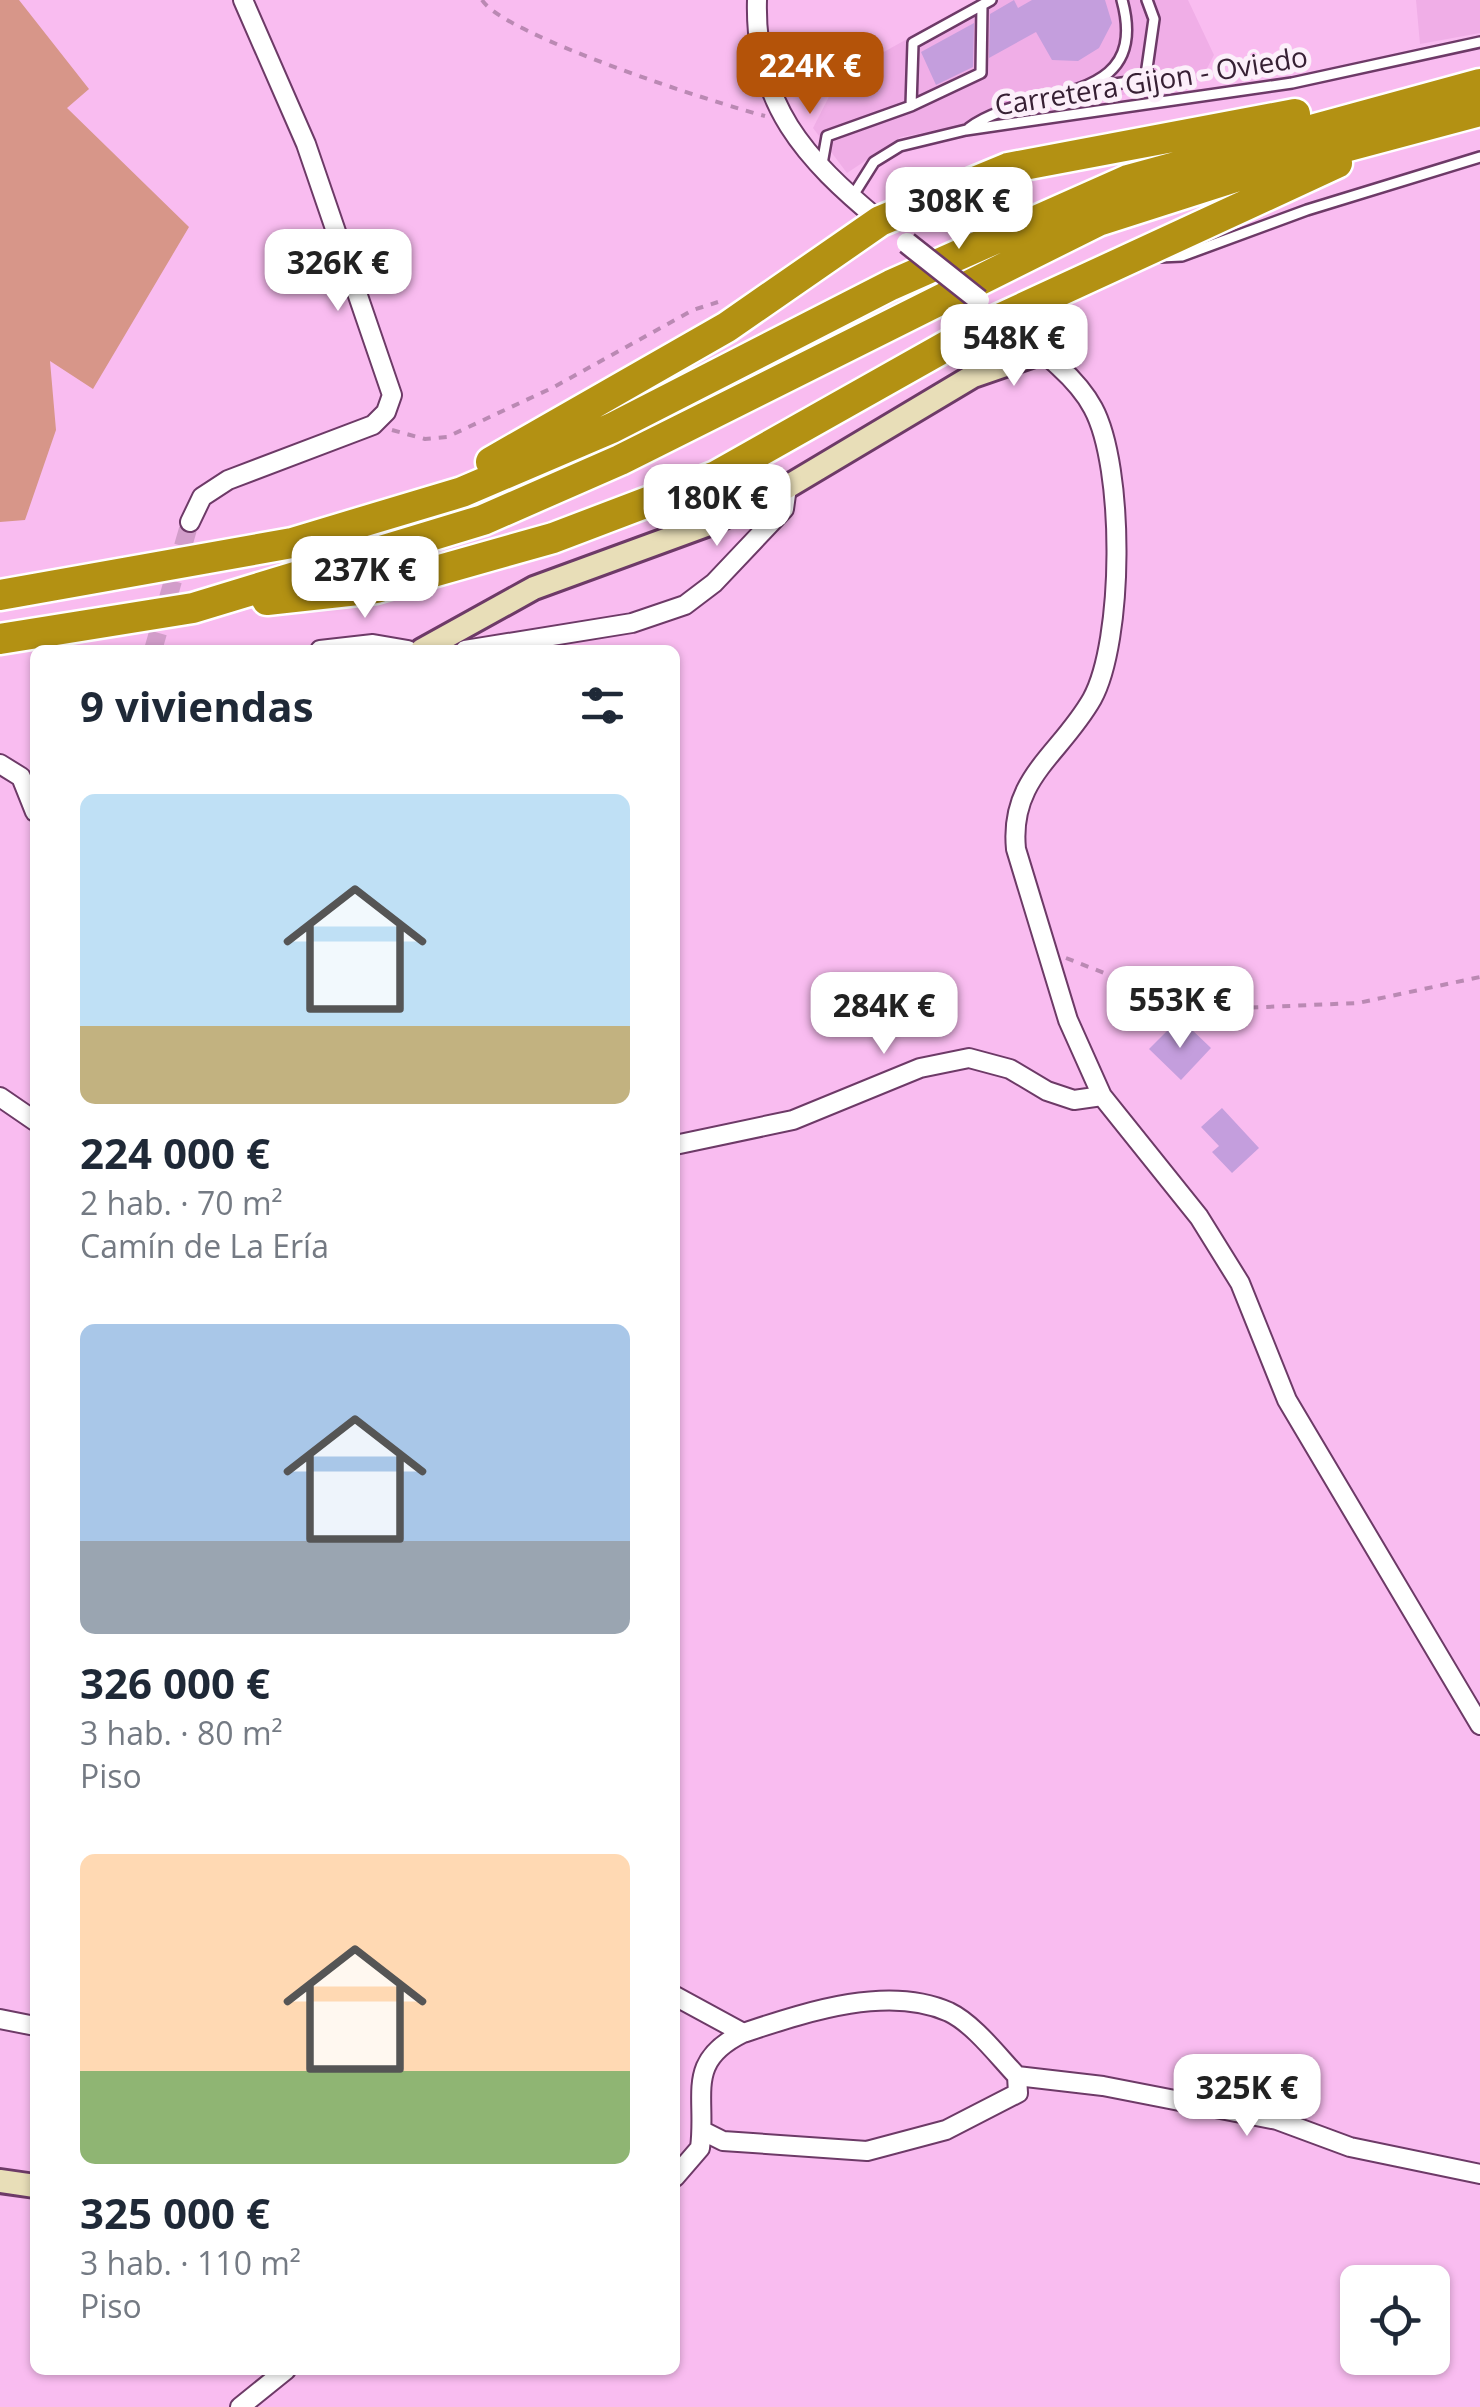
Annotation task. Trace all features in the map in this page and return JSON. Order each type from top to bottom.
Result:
[{"type":"highway","points":[[292,543],[491,462],[727,328],[880,221],[1008,168],[1480,82]]},
{"type":"highway","points":[[0,595],[292,543],[462,492],[612,428],[891,285],[1128,180],[1480,82]]},
{"type":"highway","points":[[193,608],[483,520],[620,460],[1098,221],[1251,172],[1480,111]]},
{"type":"highway","points":[[0,638],[193,608],[376,588],[553,538],[716,476],[989,310],[1127,258],[1442,120]]},
{"type":"main road","points":[[973,376],[989,356],[989,310]]},
{"type":"main road","points":[[431,645],[534,588],[709,524],[787,487],[973,376],[1040,353]]},
{"type":"main road","points":[[0,2181],[30,2185]]},
{"type":"street","points":[[190,522],[202,497],[228,480],[376,422],[386,412],[392,395],[306,144],[243,0]]},
{"type":"street","points":[[757,0],[756,22],[771,92],[784,122],[820,172],[880,221]]},
{"type":"street","points":[[907,243],[1040,353],[1093,406],[1117,492],[1109,632],[1095,693],[1071,734],[1020,793],[1013,823],[1016,848],[1068,1020],[1102,1096],[1199,1217],[1240,1284],[1286,1400],[1480,1726]]},
{"type":"street","points":[[496,645],[632,623],[685,605],[714,583],[784,508],[787,487]]},
{"type":"street","points":[[0,764],[21,777],[30,800]]},
{"type":"street","points":[[680,1144],[793,1120],[920,1068],[968,1058],[1010,1069],[1047,1092],[1074,1100],[1102,1096]]},
{"type":"street","points":[[0,1097],[30,1118]]},
{"type":"street","points":[[680,1999],[743,2033]]},
{"type":"street","points":[[680,2172],[700,2148],[700,2077],[718,2045],[806,2013],[912,2001],[952,2013],[1017,2076],[1104,2086],[1276,2120],[1350,2147],[1480,2174]]},
{"type":"street","points":[[0,2019],[30,2025]]},
{"type":"street","points":[[703,2131],[723,2141],[867,2151],[946,2130],[1018,2093],[1017,2076]]},
{"type":"street","points":[[240,2407],[280,2375]]},
{"type":"lane","points":[[1092,88],[1117,64],[1126,44],[1128,24],[1122,0]]},
{"type":"lane","points":[[966,130],[985,116],[1024,101],[1136,81],[1146,75],[1154,19],[1147,0]]},
{"type":"lane","points":[[911,106],[913,43],[986,2]]},
{"type":"lane","points":[[820,172],[827,136],[911,106],[982,74],[986,2]]},
{"type":"lane","name":"Carretera Gijon - Oviedo","points":[[852,198],[874,162],[900,146],[966,130],[1292,83],[1480,42]]},
{"type":"lane","points":[[1127,258],[1182,256],[1307,210],[1480,157]]},
{"type":"path","points":[[482,0],[488,9],[544,38],[722,104],[784,122]]},
{"type":"path","points":[[376,422],[404,437],[448,437],[554,387],[693,310],[729,299]]},
{"type":"path","points":[[1050,959],[1064,957],[1145,989],[1241,1008],[1358,1002],[1480,977]]},
{"type":"shaded area","points":[[0,0],[19,0],[89,89],[67,108],[189,227],[93,389],[50,361],[56,430],[25,520],[0,522]]},
{"type":"shaded area","points":[[977,0],[1188,0],[1214,55],[1201,80],[901,137],[847,173],[813,128],[839,77]]},
{"type":"shaded area","points":[[1416,0],[1480,0],[1480,33],[1420,44]]},
{"type":"building","points":[[1014,0],[1018,8],[1032,0],[1105,0],[1112,23],[1099,48],[1078,61],[1052,60],[1036,32],[989,58],[990,14]]},
{"type":"building","points":[[974,23],[973,67],[936,85],[921,52]]},
{"type":"building","points":[[1171,1027],[1182,1037],[1190,1028],[1211,1048],[1181,1080],[1149,1049]]},
{"type":"building","points":[[1222,1108],[1259,1148],[1232,1173],[1212,1152],[1219,1146],[1201,1127]]},
{"type":"tunnel","points":[[154,645],[190,522]]}]
